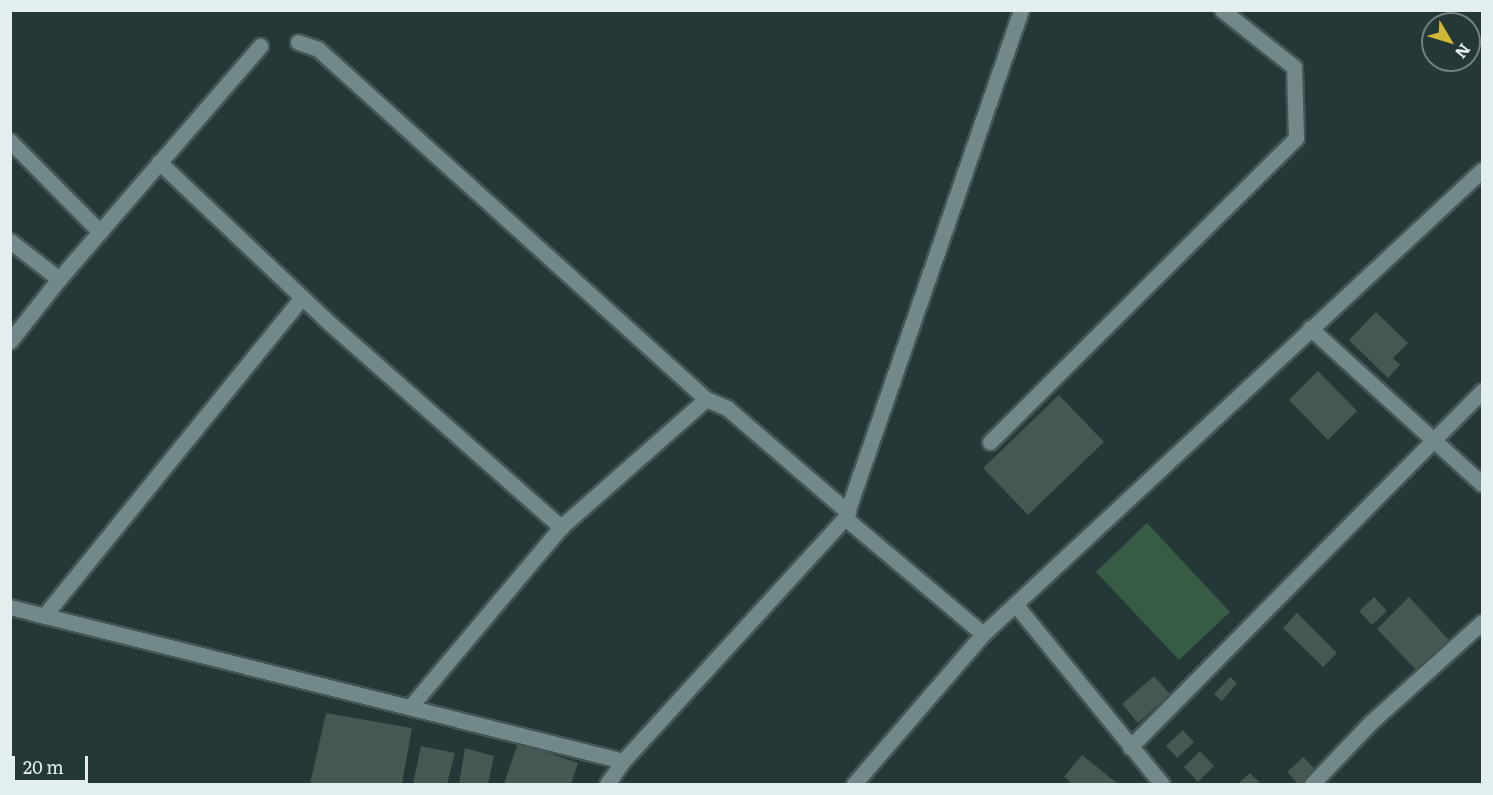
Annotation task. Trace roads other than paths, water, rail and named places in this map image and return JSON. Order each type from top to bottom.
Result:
[{"type":"street","points":[[607,784],[623,761],[847,515],[1021,10]]},
{"type":"street","points":[[990,442],[1296,138],[1294,67],[1222,10]]},
{"type":"street","points":[[298,42],[318,49],[706,399],[727,408],[983,634]]},
{"type":"street","points":[[10,341],[59,279],[260,46]]},
{"type":"street","points":[[10,141],[100,232]]},
{"type":"street","points":[[159,162],[302,297],[561,527]]},
{"type":"street","points":[[854,784],[983,634],[1482,170]]},
{"type":"street","points":[[10,241],[59,279]]},
{"type":"street","points":[[44,616],[302,297]]},
{"type":"street","points":[[1310,328],[1482,484]]},
{"type":"street","points":[[1130,747],[1432,439],[1482,391]]},
{"type":"street","points":[[410,707],[561,527],[706,399]]},
{"type":"street","points":[[1015,604],[1162,784]]},
{"type":"street","points":[[10,607],[623,761]]},
{"type":"street","points":[[1312,784],[1370,723],[1482,621]]}]
